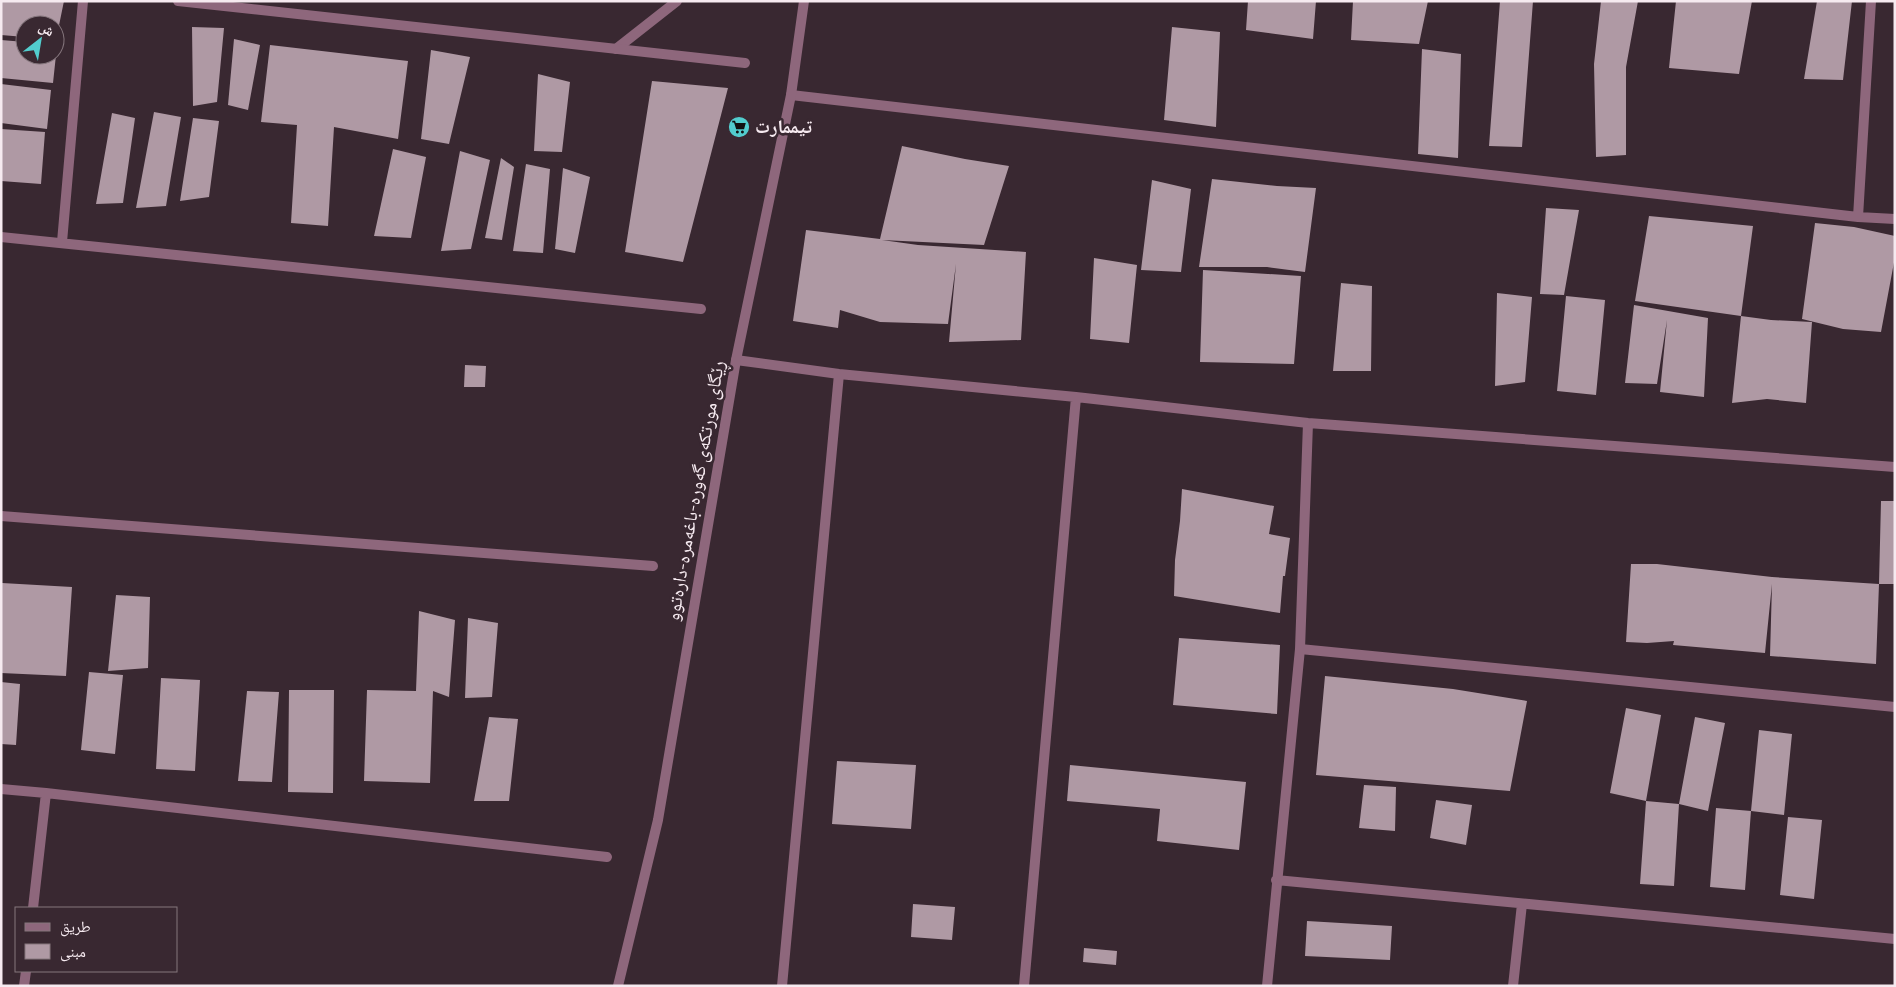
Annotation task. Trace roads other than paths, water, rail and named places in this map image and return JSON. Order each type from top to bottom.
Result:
[{"type":"street","points":[[62,242],[83,1]]},
{"type":"street","points":[[178,1],[745,63]]},
{"type":"street","points":[[616,49],[677,1]]},
{"type":"street","name":"ڕێگای مورتکەی گەورە-باغەمرە-دارەتوو","points":[[618,986],[658,820],[736,360],[790,96],[804,1]]},
{"type":"street","points":[[1858,217],[1871,1]]},
{"type":"street","points":[[790,96],[1858,217],[1895,219]]},
{"type":"street","points":[[1,237],[701,309]]},
{"type":"street","points":[[736,360],[840,374],[1076,397],[1308,423],[1895,467]]},
{"type":"street","points":[[782,986],[840,374]]},
{"type":"street","points":[[1024,986],[1076,397]]},
{"type":"street","points":[[1267,986],[1300,649],[1308,423]]},
{"type":"street","points":[[1,516],[653,566]]},
{"type":"street","points":[[1300,649],[1895,707]]},
{"type":"street","points":[[1,789],[607,857]]},
{"type":"street","points":[[33,907],[46,793]]},
{"type":"street","points":[[1276,880],[1895,939]]},
{"type":"street","points":[[1513,986],[1522,904]]},
{"type":"street","points":[[24,986],[26,972]]},
{"type":"place","name":"تیممارت","points":[[739,127]]}]
